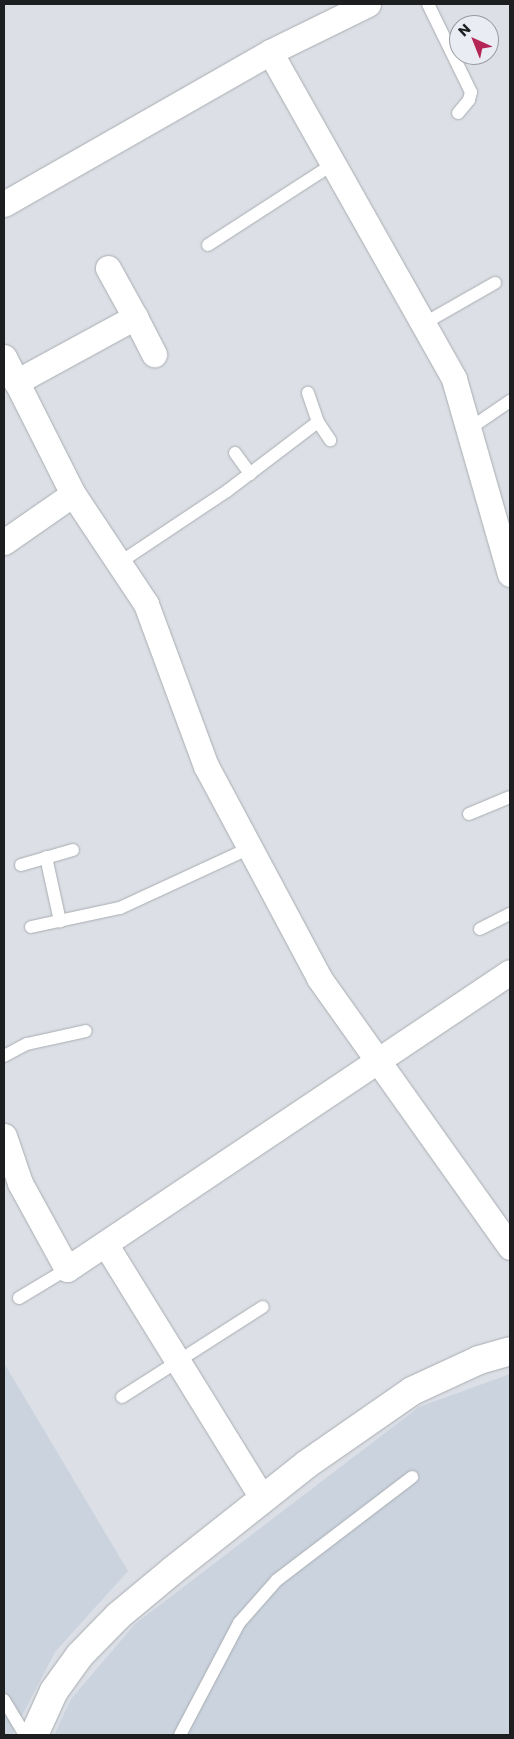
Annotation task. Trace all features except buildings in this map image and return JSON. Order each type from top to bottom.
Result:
[{"type":"street","points":[[4,204],[270,52],[368,4]]},
{"type":"street","points":[[270,52],[454,379],[510,574]]},
{"type":"street","points":[[108,268],[154,354]]},
{"type":"street","points":[[16,382],[135,317]]},
{"type":"street","points":[[4,357],[73,494],[146,604],[206,766],[319,978],[376,1061],[510,1247]]},
{"type":"street","points":[[4,542],[73,494]]},
{"type":"street","points":[[4,1136],[20,1183],[66,1270],[510,972]]},
{"type":"street","points":[[106,1244],[263,1499]]},
{"type":"street","points":[[34,1735],[54,1691],[80,1655],[118,1616],[263,1499],[307,1464],[412,1391],[479,1360],[510,1351]]},
{"type":"lane","points":[[428,4],[471,92],[469,100],[458,113]]},
{"type":"lane","points":[[208,244],[333,164]]},
{"type":"lane","points":[[423,324],[495,283]]},
{"type":"lane","points":[[308,392],[318,422],[330,440]]},
{"type":"lane","points":[[469,429],[510,401]]},
{"type":"lane","points":[[119,562],[250,474],[318,422]]},
{"type":"lane","points":[[235,453],[250,474]]},
{"type":"lane","points":[[469,814],[510,797]]},
{"type":"lane","points":[[31,927],[120,908],[250,848]]},
{"type":"lane","points":[[21,865],[73,850]]},
{"type":"lane","points":[[46,857],[60,921]]},
{"type":"lane","points":[[480,929],[510,914]]},
{"type":"lane","points":[[4,1056],[28,1044],[86,1031]]},
{"type":"lane","points":[[19,1298],[66,1270]]},
{"type":"lane","points":[[122,1397],[263,1307]]},
{"type":"lane","points":[[180,1735],[239,1623],[278,1580],[412,1477]]},
{"type":"lane","points":[[4,1700],[26,1735]]},
{"type":"shaded area","points":[[4,1363],[128,1571],[55,1652],[12,1735],[4,1735]]},
{"type":"shaded area","points":[[510,1374],[510,1735],[54,1735],[71,1699],[135,1624],[419,1407]]}]
